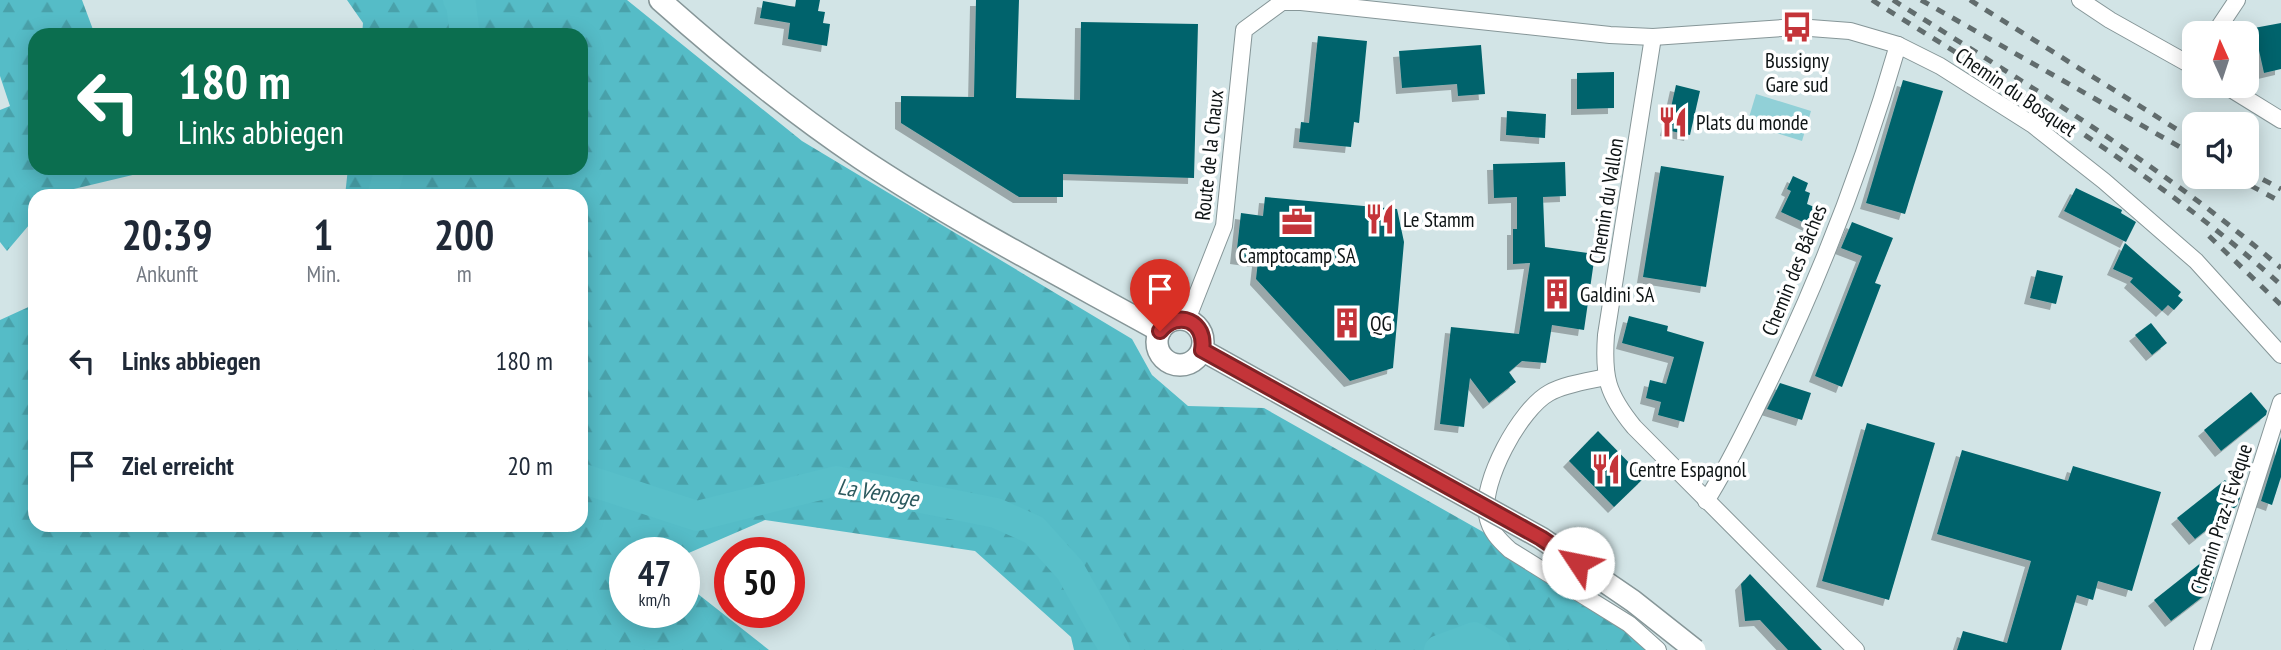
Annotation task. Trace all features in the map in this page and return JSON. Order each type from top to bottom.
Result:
[{"type":"main road","points":[[660,0],[788,107],[860,158],[933,205],[1160,331]]},
{"type":"main road","points":[[1187,320],[1199,329],[1202,350],[1192,362],[1185,365],[1171,363],[1160,353],[1157,338],[1160,331],[1171,321],[1187,320]]},
{"type":"main road","points":[[1202,350],[1541,538],[1633,601],[1695,650]]},
{"type":"street","points":[[2080,0],[2182,60]]},
{"type":"street","points":[[2224,21],[2237,0]]},
{"type":"street","name":"Chemin du Bosquet","points":[[1244,30],[1282,2],[1301,2],[1610,36],[1653,37],[1797,27],[1850,31],[1898,45],[1940,66],[2033,125],[2104,181],[2196,261],[2281,355]]},
{"type":"street","name":"Route de la Chaux","points":[[1187,320],[1224,226],[1244,30]]},
{"type":"street","name":"Chemin du Vallon","points":[[1653,37],[1606,335],[1606,377],[1611,395],[1621,411],[1706,501],[1856,650]]},
{"type":"street","name":"Chemin des Bâches","points":[[1706,501],[1724,472],[1799,320],[1874,128],[1898,45]]},
{"type":"street","points":[[2245,98],[2281,120]]},
{"type":"street","points":[[1606,377],[1558,389],[1533,405],[1494,471],[1486,493],[1486,513],[1494,535],[1510,550],[1629,624],[1658,650]]},
{"type":"street","name":"Chemin Praz-l'Evêque","points":[[2202,650],[2281,402]]},
{"type":"shaded area","points":[[1756,94],[1811,111],[1802,141],[1747,124]]},
{"type":"green space","points":[[0,0],[82,0],[92,28],[28,28],[28,175],[133,175],[74,189],[28,189],[28,226],[7,251],[0,242],[0,110],[10,106],[0,76]]},
{"type":"green space","points":[[347,0],[627,0],[802,141],[1132,339],[1152,375],[1188,406],[1264,408],[1598,597],[1651,650],[1074,650],[1071,637],[975,551],[765,520],[726,537],[714,537],[714,542],[700,548],[700,537],[609,537],[609,628],[700,628],[700,596],[714,607],[714,628],[741,628],[769,650],[0,650],[0,320],[28,307],[28,532],[588,532],[588,189],[346,189],[347,175],[588,175],[588,28],[363,28],[363,23]]},
{"type":"building","points":[[796,0],[820,0],[818,11],[825,12],[823,23],[830,24],[827,46],[788,39],[790,23],[760,18],[763,1],[795,7]]},
{"type":"building","points":[[976,0],[1019,0],[1016,98],[1080,100],[1081,22],[1198,24],[1194,178],[1063,174],[1063,197],[1019,197],[901,123],[901,96],[974,97]]},
{"type":"building","points":[[2281,23],[2281,69],[2264,73],[2259,50],[2259,27]]},
{"type":"building","points":[[1318,36],[1367,41],[1359,123],[1354,122],[1351,147],[1299,142],[1301,122],[1309,123]]},
{"type":"building","points":[[1481,45],[1485,94],[1458,96],[1457,84],[1402,88],[1399,51]]},
{"type":"building","points":[[1614,72],[1614,108],[1577,109],[1577,73]]},
{"type":"building","points":[[1903,80],[1943,91],[1905,214],[1866,203]]},
{"type":"building","points":[[1676,85],[1700,91],[1690,135],[1666,130]]},
{"type":"building","points":[[1507,111],[1546,114],[1545,138],[1506,135]]},
{"type":"building","points":[[1565,162],[1566,196],[1543,197],[1545,247],[1595,254],[1584,330],[1552,325],[1546,363],[1522,361],[1509,372],[1516,382],[1489,403],[1470,378],[1464,427],[1440,424],[1451,327],[1519,334],[1530,263],[1513,264],[1517,197],[1494,198],[1493,164]]},
{"type":"building","points":[[1661,166],[1724,176],[1706,287],[1643,277]]},
{"type":"building","points":[[1793,176],[1808,183],[1805,191],[1810,193],[1807,204],[1824,211],[1816,228],[1781,212],[1791,191],[1787,189]]},
{"type":"building","points":[[2076,188],[2122,210],[2121,213],[2136,222],[2126,242],[2064,211]]},
{"type":"building","name":"QG","points":[[1265,197],[1397,209],[1404,242],[1393,368],[1350,381],[1256,279],[1258,261],[1236,258],[1241,213],[1263,216]]},
{"type":"building","points":[[1852,222],[1893,238],[1875,283],[1881,285],[1842,387],[1815,376],[1862,256],[1841,248]]},
{"type":"building","points":[[2125,243],[2181,292],[2178,296],[2183,300],[2174,310],[2168,305],[2162,311],[2130,282],[2133,278],[2113,269]]},
{"type":"building","points":[[2037,270],[2063,276],[2056,304],[2030,298]]},
{"type":"building","points":[[1629,316],[1668,326],[1667,331],[1704,342],[1684,422],[1658,415],[1661,402],[1646,398],[1650,380],[1666,384],[1674,357],[1622,343]]},
{"type":"building","points":[[2151,323],[2167,343],[2152,355],[2135,335]]},
{"type":"building","points":[[1780,383],[1811,393],[1802,420],[1767,409]]},
{"type":"building","points":[[2251,392],[2267,411],[2266,415],[2221,451],[2204,430]]},
{"type":"building","points":[[1867,423],[1935,443],[1889,600],[1822,581]]},
{"type":"building","name":"Centre Espagnol","points":[[1598,431],[1644,478],[1614,507],[1569,461]]},
{"type":"building","points":[[2281,437],[2281,477],[2272,505],[2261,501]]},
{"type":"building","points":[[1962,450],[2068,481],[2073,466],[2161,492],[2132,591],[2098,581],[2093,600],[2077,595],[2061,650],[1957,650],[1963,631],[2007,643],[2031,561],[1937,534]]},
{"type":"building","points":[[2225,480],[2240,498],[2237,506],[2195,539],[2177,518]]},
{"type":"building","points":[[2202,562],[2214,577],[2210,591],[2171,621],[2154,600]]},
{"type":"building","points":[[1750,574],[1822,650],[1788,650],[1760,620],[1745,621],[1741,584]]},
{"type":"waterway","name":"La Venoge","points":[[458,0],[464,28]]},
{"type":"waterway","name":"La Venoge","points":[[384,189],[388,175]]},
{"type":"waterway","name":"La Venoge","points":[[588,480],[697,516],[836,481],[996,513],[1034,530],[1070,570],[1115,650]]},
{"type":"waterway","name":"La Venoge","points":[[1439,650],[1474,637],[1495,650]]},
{"type":"railway","points":[[1872,0],[2030,99],[2134,169],[2234,244],[2281,285]]},
{"type":"railway","points":[[1893,0],[2141,160],[2236,230],[2281,268]]},
{"type":"railway","points":[[1921,0],[2182,148]]},
{"type":"railway","points":[[1970,0],[2182,132]]},
{"type":"railway","points":[[2259,177],[2281,189]]},
{"type":"railway","points":[[2257,189],[2281,202]]},
{"type":"railway","points":[[2209,236],[2281,305]]},
{"type":"place","name":"Bussigny Gare sud","points":[[1797,27]]},
{"type":"place","name":"Plats du monde","points":[[1673,122]]},
{"type":"place","name":"Le Stamm","points":[[1380,219]]},
{"type":"place","name":"Camptocamp SA","points":[[1297,222]]},
{"type":"place","name":"Galdini SA","points":[[1557,294]]},
{"type":"place","name":"QG","points":[[1347,323]]},
{"type":"place","name":"Centre Espagnol","points":[[1606,469]]},
{"type":"route","points":[[1160,331],[1171,321],[1187,320],[1199,329],[1202,350],[1541,538],[1578,563]]}]
